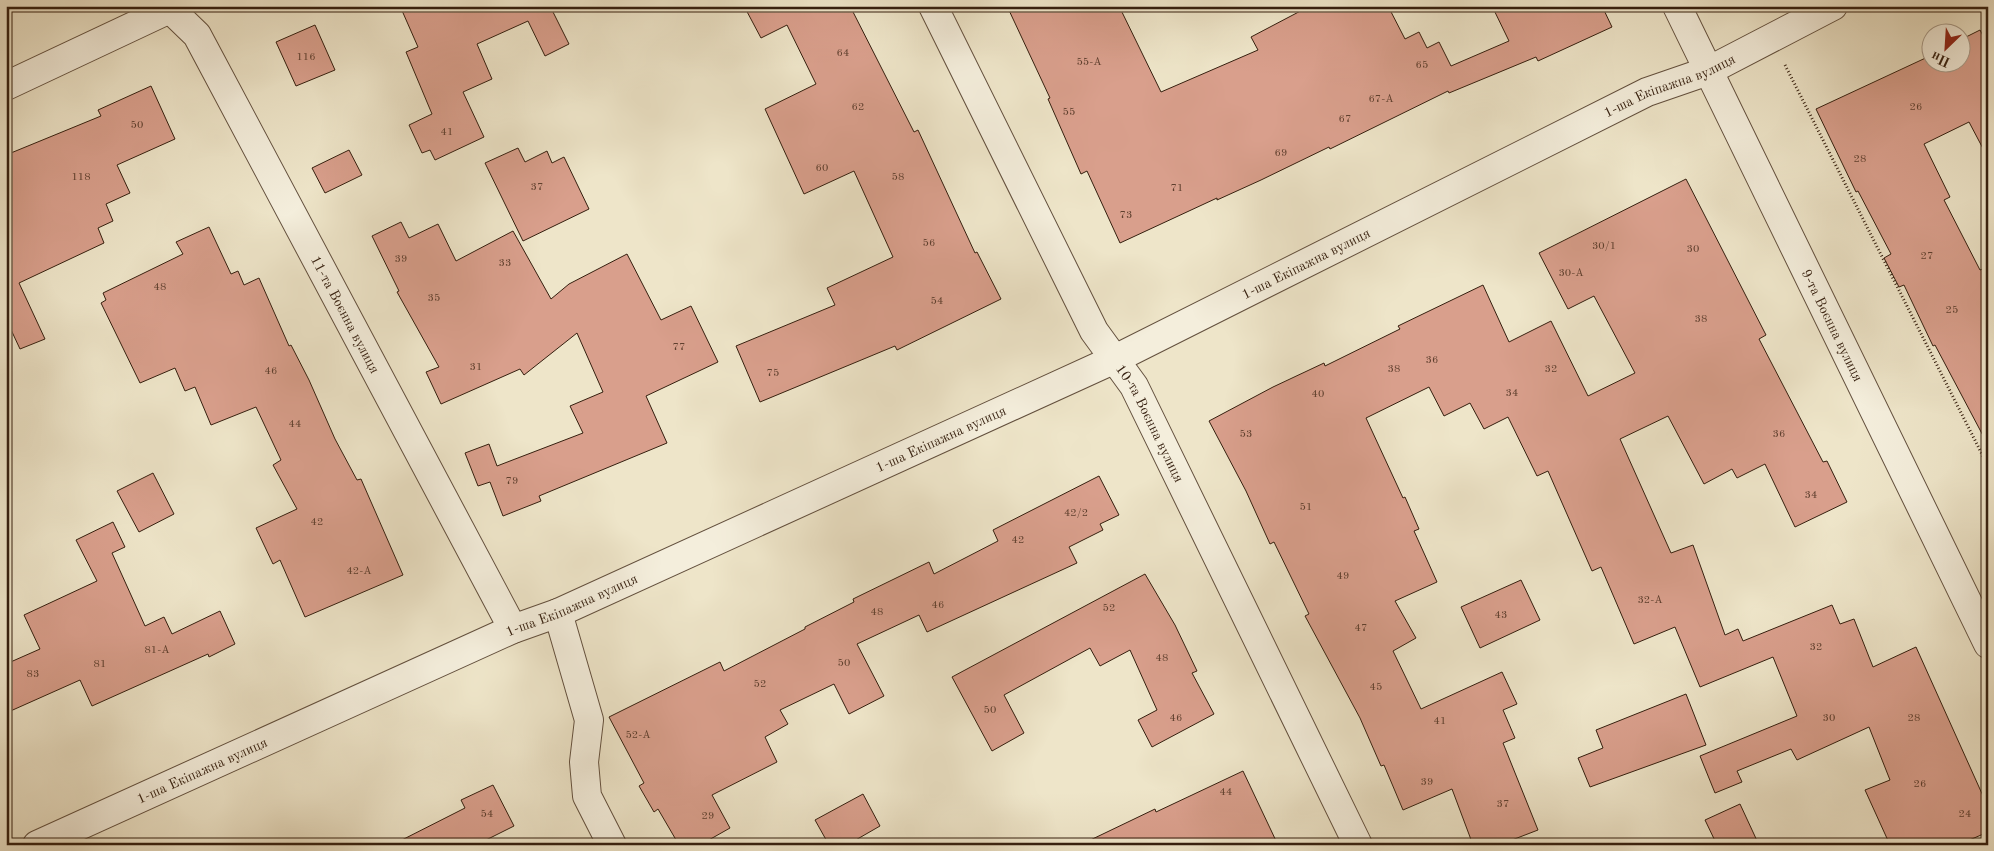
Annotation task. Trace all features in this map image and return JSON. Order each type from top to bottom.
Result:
[{"type":"street","name":"10-та Воєнна вулиця","points":[[933,6],[1094,331],[1134,386],[1358,845]]},
{"type":"street","name":"9-та Воєнна вулиця","points":[[1677,6],[1988,644]]},
{"type":"street","name":"1-ша Екіпажна вулиця","points":[[37,845],[513,629],[558,614],[1115,359],[1647,92],[1708,70],[1833,6]]},
{"type":"street","points":[[6,86],[171,7]]},
{"type":"street","name":"11-та Воєнна вулиця","points":[[171,7],[197,35],[513,629]]},
{"type":"street","points":[[558,614],[589,720],[584,762],[588,796],[612,845]]},
{"type":"path","points":[[1772,38],[1988,466]]},
{"type":"building","points":[[400,6],[560,6],[552,10],[569,44],[545,56],[528,21],[477,44],[492,79],[463,92],[484,137],[435,160],[430,150],[422,153],[409,125],[432,114],[406,52],[418,47]]},
{"type":"building","points":[[744,6],[850,6],[914,132],[918,130],[975,253],[977,252],[1001,299],[897,350],[895,346],[760,402],[736,346],[835,305],[827,288],[893,257],[854,171],[804,194],[765,109],[816,84],[787,25],[761,38]]},
{"type":"building","points":[[1007,6],[1119,6],[1161,92],[1258,50],[1251,37],[1310,6],[1388,6],[1405,39],[1419,32],[1427,48],[1439,42],[1451,66],[1509,41],[1492,6],[1602,6],[1612,27],[1538,61],[1536,57],[1449,93],[1448,91],[1330,149],[1329,147],[1261,180],[1217,200],[1217,198],[1120,243],[1087,171],[1081,174],[1048,99],[1050,98]]},
{"type":"building","points":[[315,25],[335,70],[296,86],[276,42]]},
{"type":"building","points":[[1980,30],[1988,45],[1988,158],[1969,122],[1924,144],[1950,197],[1944,200],[1980,270],[1988,267],[1988,445],[1935,345],[1933,346],[1904,285],[1899,287],[1884,258],[1891,254],[1858,191],[1856,192],[1816,109],[1922,60],[1922,72],[1972,72],[1972,34]]},
{"type":"building","points":[[151,86],[175,139],[117,165],[130,193],[106,204],[113,221],[98,228],[104,243],[19,283],[45,339],[20,349],[6,319],[6,155],[101,116],[98,110]]},
{"type":"building","points":[[518,148],[525,162],[547,151],[552,163],[564,157],[589,209],[523,241],[485,163]]},
{"type":"building","points":[[349,150],[362,175],[325,193],[312,168]]},
{"type":"building","points":[[1686,179],[1766,335],[1759,339],[1823,462],[1827,461],[1847,502],[1795,527],[1765,464],[1737,478],[1732,469],[1704,484],[1668,416],[1620,439],[1671,553],[1693,545],[1725,635],[1738,629],[1743,641],[1832,605],[1840,624],[1854,619],[1873,667],[1916,647],[1988,807],[1988,832],[1958,845],[1890,845],[1865,790],[1890,780],[1869,727],[1797,760],[1791,749],[1737,771],[1742,782],[1715,793],[1700,756],[1797,716],[1773,657],[1700,687],[1675,627],[1634,644],[1601,567],[1592,571],[1548,471],[1537,476],[1508,417],[1484,429],[1470,403],[1444,416],[1429,387],[1366,418],[1419,529],[1414,531],[1437,582],[1395,601],[1416,638],[1393,651],[1421,709],[1502,672],[1517,704],[1503,710],[1515,738],[1503,743],[1538,830],[1499,845],[1473,845],[1452,789],[1403,810],[1384,765],[1381,766],[1360,718],[1305,616],[1309,614],[1274,542],[1270,544],[1246,491],[1209,421],[1273,387],[1324,363],[1325,366],[1400,329],[1398,326],[1483,285],[1509,342],[1551,321],[1588,396],[1635,373],[1594,296],[1568,309],[1539,253]]},
{"type":"building","points":[[401,222],[409,238],[438,224],[456,261],[513,231],[551,299],[569,284],[627,254],[661,320],[691,306],[718,362],[646,396],[667,443],[539,496],[541,501],[503,516],[490,482],[478,486],[465,453],[489,444],[497,466],[583,433],[570,406],[603,392],[577,333],[524,375],[520,369],[441,404],[426,372],[439,367],[397,292],[399,291],[372,236]]},
{"type":"building","points":[[209,227],[231,274],[238,271],[244,285],[259,278],[289,346],[291,345],[309,380],[335,439],[357,480],[361,479],[403,575],[305,617],[280,560],[273,564],[256,528],[297,509],[273,465],[281,460],[256,407],[211,425],[195,387],[185,391],[175,368],[140,383],[101,303],[106,300],[103,293],[183,254],[176,242]]},
{"type":"building","points":[[153,473],[174,514],[139,532],[117,491]]},
{"type":"building","points":[[1099,476],[1119,515],[1100,524],[1103,530],[1069,547],[1077,563],[927,632],[919,615],[857,644],[884,696],[849,714],[834,684],[780,710],[788,724],[765,737],[777,762],[712,795],[730,828],[700,845],[679,845],[658,809],[654,812],[639,786],[644,783],[609,717],[720,662],[724,671],[854,602],[853,599],[929,562],[934,574],[998,541],[993,530]]},
{"type":"building","points":[[113,522],[125,547],[112,553],[145,626],[164,617],[172,634],[220,611],[235,644],[209,657],[208,654],[92,706],[80,680],[6,713],[6,664],[40,649],[24,615],[97,581],[76,540]]},
{"type":"building","points":[[1145,574],[1175,625],[1197,671],[1192,673],[1214,714],[1152,747],[1138,720],[1157,710],[1130,650],[1100,666],[1090,648],[1004,695],[1024,733],[992,751],[952,677]]},
{"type":"building","points":[[1521,580],[1540,620],[1480,648],[1461,607]]},
{"type":"building","points":[[1686,694],[1706,745],[1590,787],[1578,758],[1603,748],[1596,730]]},
{"type":"building","points":[[1243,771],[1278,845],[1080,845],[1155,809],[1156,812]]},
{"type":"building","points":[[493,785],[514,826],[476,845],[392,845],[465,808],[461,800]]},
{"type":"building","points":[[863,794],[880,826],[847,845],[829,845],[815,820]]},
{"type":"building","points":[[1740,804],[1759,845],[1717,845],[1705,820]]}]
